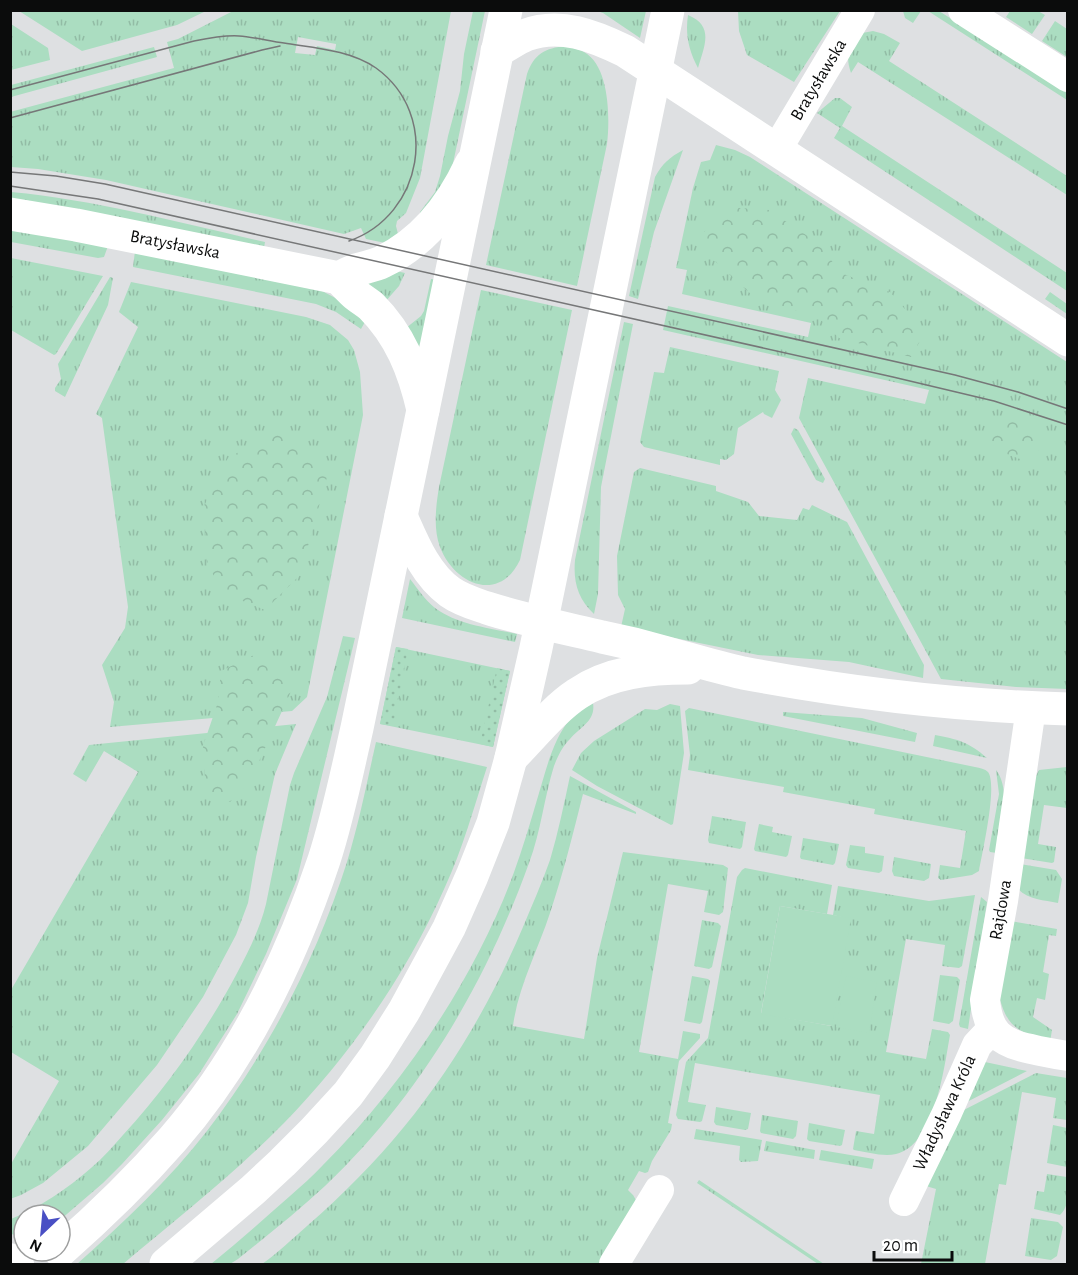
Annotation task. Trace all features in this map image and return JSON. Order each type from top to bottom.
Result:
[{"type":"main road","points":[[72,1240],[114,1202],[174,1138],[203,1101],[262,1008],[306,911],[339,806],[357,728],[506,10]]},
{"type":"main road","points":[[166,1264],[282,1163],[348,1094],[410,1002],[449,928],[472,876],[493,822],[512,758],[668,10]]},
{"type":"main road","points":[[497,51],[527,35],[545,30],[584,33],[625,51],[1068,340]]},
{"type":"main road","points":[[423,410],[412,370],[395,336],[369,304],[339,278],[393,257],[423,233],[456,194],[477,152]]},
{"type":"main road","name":"Bratysławska","points":[[10,214],[76,225],[339,278]]},
{"type":"main road","points":[[401,516],[411,540],[436,580],[451,592],[470,602],[502,613],[663,651],[742,673],[929,700],[1068,709]]},
{"type":"main road","points":[[512,758],[563,705],[577,694],[598,683],[615,676],[639,671],[717,667]]},
{"type":"street","name":"Bratysławska","points":[[777,149],[860,10]]},
{"type":"street","points":[[963,10],[1068,77]]},
{"type":"street","name":"Rajdowa","points":[[992,1029],[985,1000],[1003,901],[1031,708]]},
{"type":"street","points":[[992,1029],[1002,1039],[1019,1047],[1068,1056]]},
{"type":"street","name":"Władysława Króla","points":[[904,1201],[977,1045],[992,1029]]},
{"type":"street","points":[[614,1264],[659,1190]]},
{"type":"street","points":[[10,1258],[19,1264]]},
{"type":"green space","points":[[738,10],[840,11],[794,82],[747,55],[739,31]]},
{"type":"green space","points":[[903,10],[921,11],[913,23],[905,18]]},
{"type":"green space","points":[[19,11],[206,11],[177,25],[82,51]]},
{"type":"green space","points":[[233,11],[451,11],[420,178],[406,213],[397,221],[400,242],[395,245],[366,239],[361,228],[344,234],[106,180],[11,167],[10,112],[174,68],[167,42],[178,39]],"holes":[[[298,37],[336,44],[335,50],[317,46],[315,55],[295,53]]]},
{"type":"green space","points":[[473,11],[485,11],[451,173],[421,216],[420,212],[435,192],[440,176],[460,91],[464,54]]},
{"type":"green space","points":[[597,11],[646,11],[640,38],[603,13]]},
{"type":"green space","points":[[928,11],[939,11],[1067,93],[1067,100]]},
{"type":"green space","points":[[1010,11],[1038,11],[1045,15],[1032,34],[1006,17]]},
{"type":"green space","points":[[688,15],[702,25],[705,31],[705,45],[698,68],[688,43]]},
{"type":"green space","points":[[1055,21],[1067,29],[1067,57],[1042,41]]},
{"type":"green space","points":[[11,24],[48,48],[50,60],[11,70]]},
{"type":"green space","points":[[873,31],[900,43],[889,61],[1067,176],[1067,195],[858,62],[851,73],[848,62],[849,53],[857,34]]},
{"type":"green space","points":[[566,46],[582,51],[593,59],[603,81],[608,108],[607,144],[577,286],[486,265],[527,74],[533,61],[541,53],[552,48]]},
{"type":"green space","points":[[154,47],[157,57],[11,97],[11,85]]},
{"type":"green space","points":[[835,98],[840,98],[852,107],[842,126],[1067,273],[1067,291],[834,138],[840,128],[817,113]]},
{"type":"green space","points":[[716,145],[750,157],[1067,362],[1067,689],[1016,687],[941,679],[799,418],[808,378],[925,404],[929,390],[663,330],[668,306],[808,337],[811,323],[682,294],[687,270],[676,268],[693,188],[701,162],[710,160]]},
{"type":"green space","points":[[683,150],[654,232],[638,299],[629,296],[655,177],[667,161]]},
{"type":"green space","points":[[11,192],[139,213],[265,242],[264,248],[11,200]]},
{"type":"green space","points":[[727,207],[769,210],[818,243],[841,273],[890,292],[925,332],[911,357],[839,338],[820,319],[753,296],[716,262],[703,233]]},
{"type":"green space","points":[[10,230],[108,246],[104,257],[98,258],[11,242]]},
{"type":"green space","points":[[135,251],[322,291],[345,303],[366,320],[361,329],[336,312],[316,304],[133,267]]},
{"type":"green space","points":[[11,258],[103,276],[54,355],[11,330]]},
{"type":"green space","points":[[392,270],[405,273],[399,286],[385,302],[361,279]]},
{"type":"green space","points":[[110,277],[113,278],[108,305],[65,397],[55,391],[61,379],[58,364]]},
{"type":"green space","points":[[431,279],[437,280],[419,350],[406,328],[424,311]]},
{"type":"green space","points":[[131,282],[306,317],[330,325],[348,340],[354,350],[360,372],[363,415],[307,697],[292,711],[110,727],[114,702],[102,665],[125,628],[128,607],[102,418],[96,414],[138,327],[119,312]]},
{"type":"green space","points":[[481,290],[572,310],[520,560],[511,574],[501,582],[489,585],[477,584],[455,571],[440,547],[436,525],[439,487]]},
{"type":"green space","points":[[1050,292],[1067,304],[1067,314],[1045,299]]},
{"type":"green space","points":[[624,322],[633,324],[601,487],[598,594],[594,614],[580,596],[575,576],[575,560]]},
{"type":"green space","points":[[670,347],[779,371],[775,390],[781,400],[772,418],[763,412],[738,428],[734,454],[726,460],[720,459],[720,465],[644,447],[640,442],[654,372],[664,373]]},
{"type":"green space","points":[[1019,418],[1048,440],[1028,462],[996,450],[986,435],[994,419]]},
{"type":"green space","points":[[794,428],[798,430],[825,479],[823,483],[816,480],[791,434]]},
{"type":"green space","points":[[280,429],[327,477],[300,575],[265,610],[228,595],[207,566],[204,506],[228,458]]},
{"type":"green space","points":[[640,468],[716,486],[716,491],[748,502],[759,516],[797,520],[803,508],[809,510],[812,505],[847,522],[924,665],[923,678],[849,662],[758,655],[621,627],[625,609],[618,595],[617,556],[634,472]]},
{"type":"green space","points":[[410,579],[428,602],[444,614],[474,625],[517,634],[515,642],[402,618]]},
{"type":"green space","points":[[343,636],[355,638],[297,879],[266,954],[237,1014],[199,1074],[162,1120],[103,1183],[72,1210],[72,1203],[43,1203],[100,1160],[139,1117],[170,1079],[224,997],[257,931],[266,904],[290,785],[327,697]]},
{"type":"green space","points":[[396,647],[510,671],[493,747],[380,724]]},
{"type":"green space","points":[[396,647],[408,649],[393,726],[380,724]]},
{"type":"green space","points":[[256,654],[293,687],[250,781],[230,802],[206,790],[203,746],[218,702],[221,671]]},
{"type":"green space","points":[[497,668],[510,671],[493,747],[480,744]]},
{"type":"green space","points":[[593,703],[590,719],[565,745],[554,766],[533,851],[512,908],[492,952],[446,1036],[420,1076],[359,1151],[315,1195],[238,1259],[230,1264],[211,1264],[319,1169],[381,1101],[433,1030],[478,954],[497,914],[517,865],[555,744],[573,716]]},
{"type":"green space","points":[[670,704],[680,706],[684,753],[671,825],[597,786],[572,770],[581,753],[594,741],[645,709],[657,710]]},
{"type":"green space","points":[[689,708],[985,770],[991,779],[991,791],[979,871],[972,875],[941,880],[938,878],[940,865],[960,868],[966,831],[874,814],[875,809],[783,792],[784,787],[688,770],[690,755],[685,711]]},
{"type":"green space","points":[[783,712],[862,718],[917,733],[915,742],[783,716]]},
{"type":"green space","points":[[296,724],[275,774],[248,903],[236,935],[203,997],[157,1065],[88,1146],[43,1183],[10,1199],[11,1164],[59,1081],[11,1052],[11,990],[138,772],[104,751],[86,782],[73,774],[89,745]]},
{"type":"green space","points":[[935,735],[963,742],[987,758],[933,746]]},
{"type":"green space","points":[[376,742],[487,767],[451,872],[430,920],[413,951],[375,1012],[332,1069],[309,1097],[245,1160],[123,1264],[77,1264],[177,1167],[230,1100],[270,1036],[289,1002],[335,898],[355,832]]},
{"type":"green space","points":[[1067,767],[1067,808],[1044,805],[1038,844],[1056,847],[1054,862],[1021,858],[1035,778],[1039,770]]},
{"type":"green space","points":[[996,770],[1001,778],[1004,799],[997,853],[989,850],[999,794]]},
{"type":"green space","points":[[570,776],[636,814],[583,794],[559,884],[524,983],[513,1026],[584,1039],[597,958],[623,852],[723,865],[728,868],[723,912],[719,915],[704,912],[708,891],[668,884],[639,1052],[678,1059],[683,1031],[700,1034],[700,1038],[679,1061],[668,1123],[672,1124],[671,1130],[648,1172],[639,1171],[628,1190],[636,1200],[602,1264],[262,1264],[342,1194],[375,1160],[433,1090],[458,1052],[503,971],[540,886],[553,850]]},
{"type":"green space","points":[[712,816],[746,822],[740,849],[709,843]]},
{"type":"green space","points":[[759,824],[773,827],[772,832],[792,836],[786,857],[755,851]]},
{"type":"green space","points":[[803,838],[839,844],[835,863],[833,865],[801,859]]},
{"type":"green space","points":[[850,845],[865,847],[865,853],[884,856],[882,871],[879,873],[848,868],[846,865]]},
{"type":"green space","points":[[894,857],[931,864],[929,878],[924,881],[894,876],[892,871]]},
{"type":"green space","points":[[1020,864],[1056,870],[1062,879],[1058,903],[1032,897],[1018,889]]},
{"type":"green space","points":[[745,868],[832,885],[827,914],[780,906],[761,1013],[831,1026],[850,919],[833,915],[838,886],[929,901],[975,895],[962,966],[959,968],[942,966],[945,945],[906,939],[886,1052],[926,1059],[932,1029],[948,1032],[950,1035],[941,1085],[929,1121],[909,1148],[896,1154],[886,1155],[853,1149],[856,1131],[874,1134],[880,1095],[695,1063],[688,1102],[706,1105],[702,1121],[678,1119],[676,1115],[686,1062],[708,1038],[737,877]]},
{"type":"green space","points":[[981,897],[987,902],[968,1029],[960,1027],[959,1024]]},
{"type":"green space","points":[[780,906],[851,918],[832,1026],[761,1014]]},
{"type":"green space","points":[[702,920],[718,923],[721,926],[712,967],[709,969],[694,966]]},
{"type":"green space","points":[[1010,921],[1057,929],[1056,936],[1049,935],[1043,972],[1049,974],[1045,1000],[1037,998],[1033,1017],[1052,1030],[1050,1042],[1016,1028],[1006,1016],[999,996]]},
{"type":"green space","points":[[940,975],[957,977],[960,980],[953,1021],[949,1024],[933,1021]]},
{"type":"green space","points":[[692,976],[710,981],[700,1024],[684,1021]]},
{"type":"green space","points":[[846,976],[877,982],[869,1033],[836,1027]]},
{"type":"green space","points":[[985,1062],[1027,1071],[959,1106]]},
{"type":"green space","points":[[1036,1073],[1067,1078],[1067,1120],[1053,1118],[1056,1098],[1022,1092],[1006,1185],[999,1184],[985,1264],[921,1264],[936,1189],[926,1186],[956,1114]]},
{"type":"green space","points":[[716,1107],[751,1113],[748,1129],[716,1125],[714,1122]]},
{"type":"green space","points":[[762,1115],[798,1121],[796,1136],[793,1139],[761,1133]]},
{"type":"green space","points":[[809,1123],[845,1130],[842,1145],[809,1141],[807,1139]]},
{"type":"green space","points":[[1053,1125],[1067,1128],[1067,1167],[1047,1163]]},
{"type":"green space","points":[[696,1129],[762,1140],[758,1161],[741,1162],[739,1160],[740,1146],[694,1139]]},
{"type":"green space","points":[[766,1141],[815,1150],[814,1159],[764,1151]]},
{"type":"green space","points":[[821,1150],[874,1159],[872,1169],[819,1160]]},
{"type":"green space","points":[[1047,1174],[1067,1177],[1067,1202],[1060,1215],[1034,1209],[1037,1191],[1044,1192]]},
{"type":"green space","points":[[699,1180],[824,1264],[818,1264],[697,1183]]},
{"type":"green space","points":[[1031,1218],[1058,1222],[1063,1227],[1057,1256],[1051,1260],[1025,1256]]},
{"type":"tram line","points":[[10,90],[194,41],[222,36],[245,37],[320,48],[355,57],[376,68],[397,88],[410,111],[416,137],[415,162],[407,187],[394,210],[374,228],[349,241]]},
{"type":"tram line","points":[[10,118],[280,46]]},
{"type":"tram line","points":[[10,172],[105,184],[955,375],[1018,392],[1068,409]]},
{"type":"tram line","points":[[10,186],[98,199],[893,377],[994,401],[1068,425]]}]
